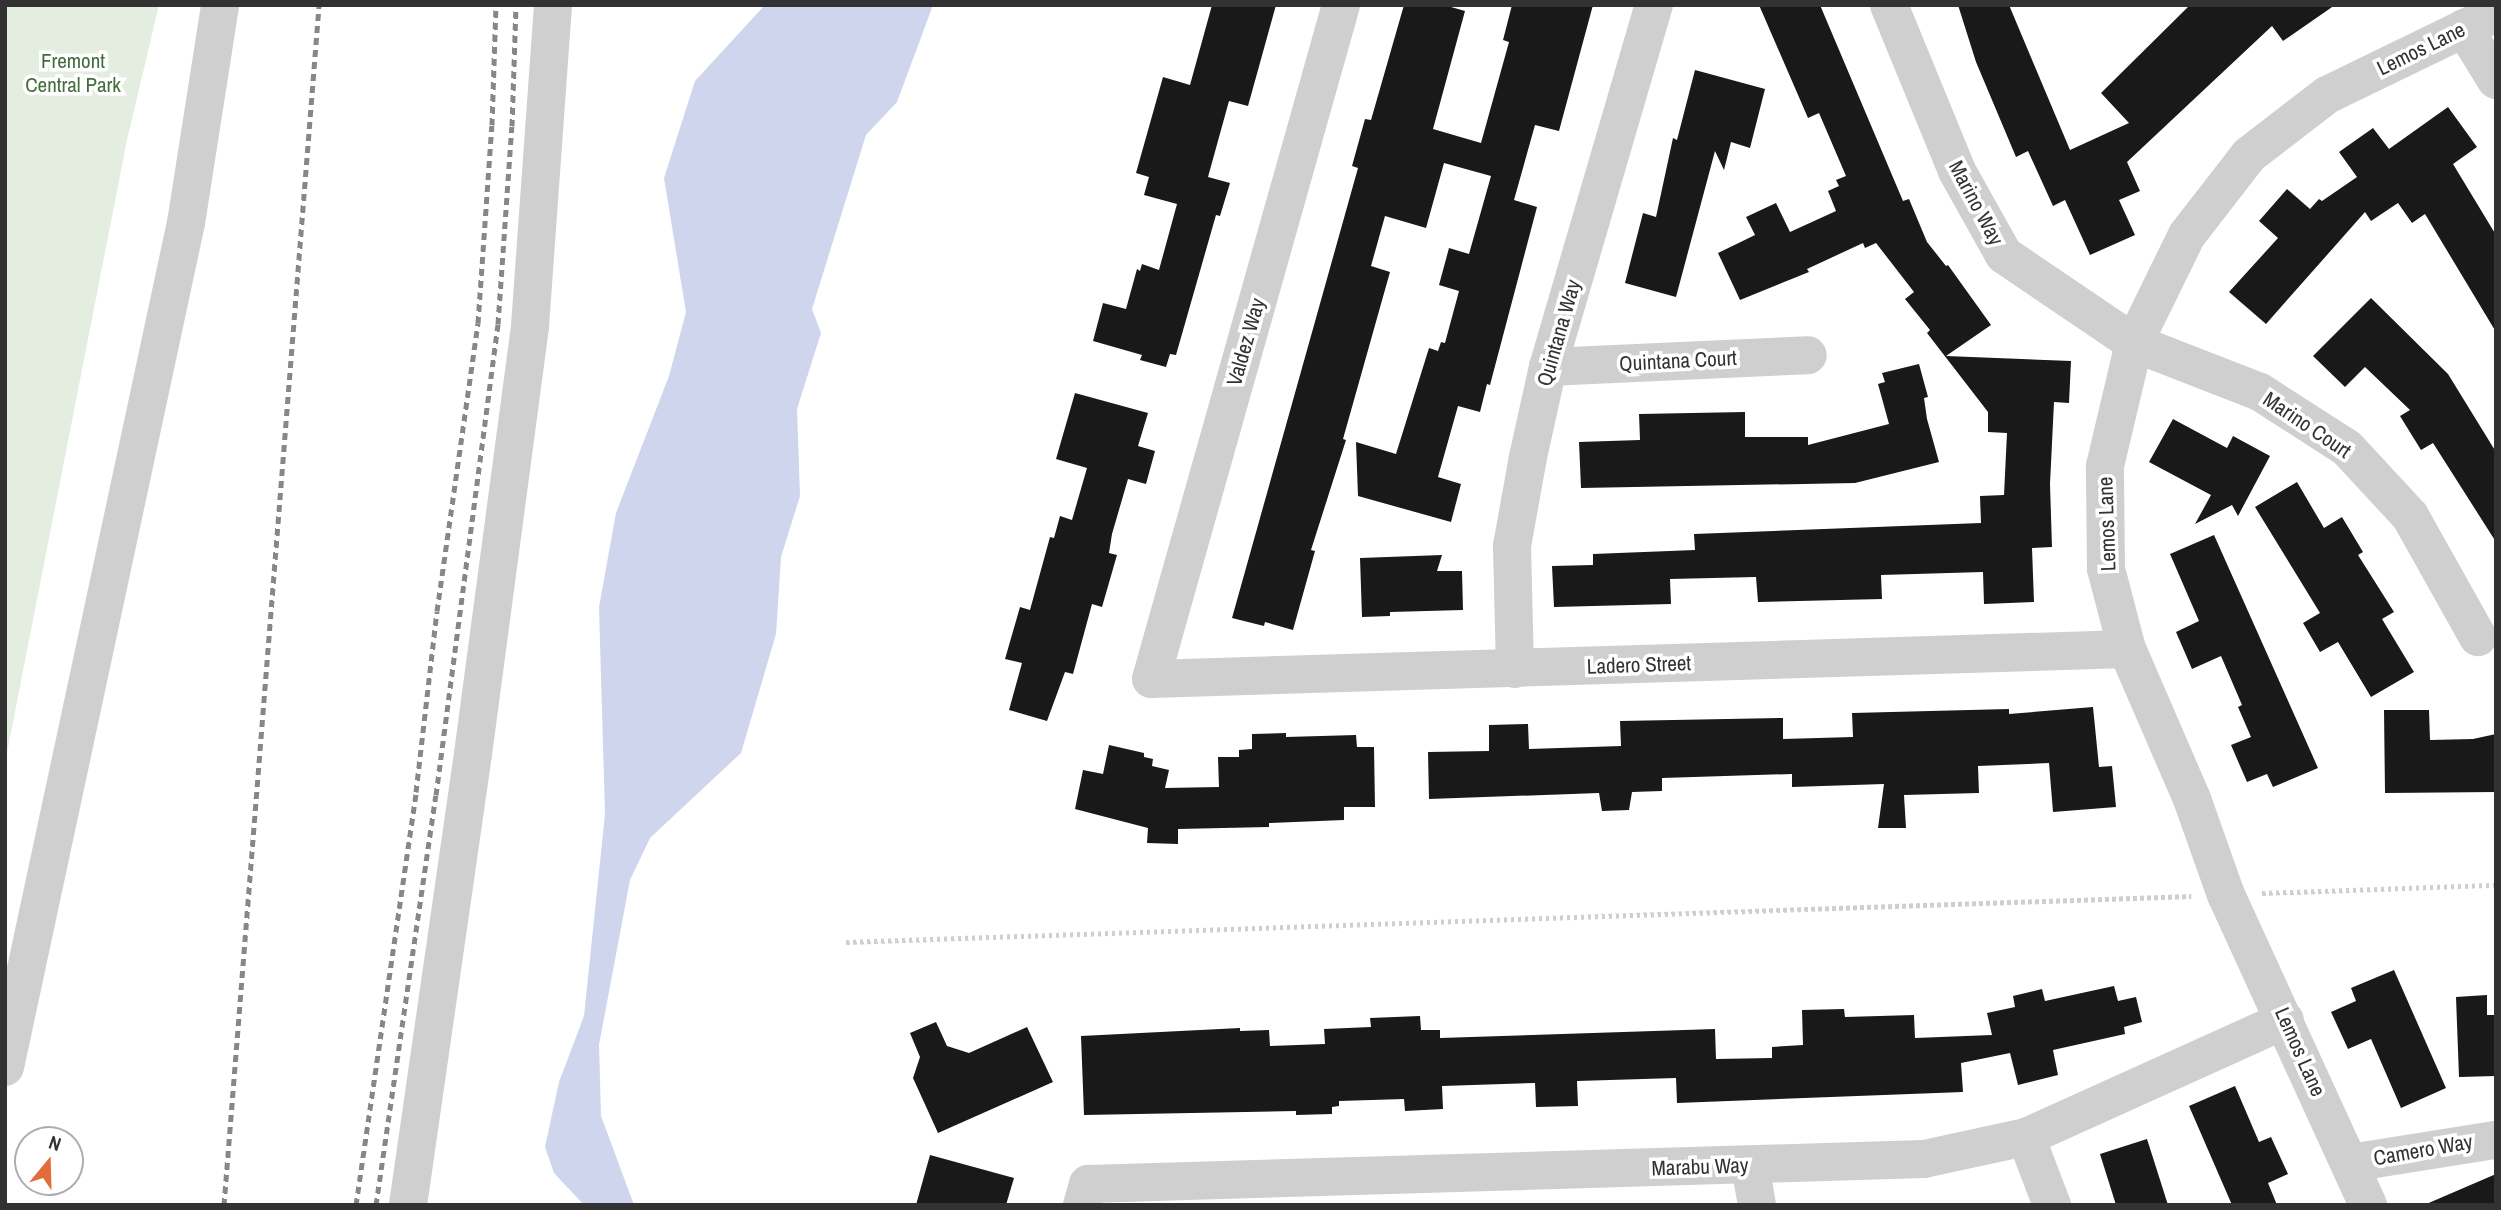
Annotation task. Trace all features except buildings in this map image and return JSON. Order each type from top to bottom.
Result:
[{"type":"street","points":[[5,1067],[186,223],[220,5]]},
{"type":"street","points":[[408,1205],[475,740],[530,326],[553,5]]},
{"type":"street","name":"Valdez Way","points":[[1152,678],[1341,5]]},
{"type":"street","name":"Quintana Way","points":[[1516,669],[1512,546],[1548,367],[1654,5]]},
{"type":"street","name":"Marino Way","points":[[1889,5],[1957,172],[2004,255],[2134,343]]},
{"type":"street","points":[[2480,21],[2496,80]]},
{"type":"street","name":"Lemos Lane","points":[[2368,1205],[2226,895],[2192,799],[2127,649],[2106,569],[2105,466],[2134,343],[2187,235],[2249,155],[2326,95],[2480,21]]},
{"type":"street","name":"Marino Court","points":[[2134,343],[2260,393],[2347,448],[2410,516],[2478,637]]},
{"type":"street","name":"Quintana Court","points":[[1548,367],[1808,355]]},
{"type":"street","name":"Ladero Street","points":[[1152,678],[2127,649]]},
{"type":"street","name":"Marabu Way","points":[[1085,1194],[1924,1159],[2026,1137],[2285,1020]]},
{"type":"street","points":[[2026,1137],[2052,1205]]},
{"type":"street","name":"Camero Way","points":[[2350,1163],[2496,1140]]},
{"type":"street","points":[[1750,1166],[1757,1205]]},
{"type":"path","points":[[846,942],[2496,885]]},
{"type":"green space","name":"Fremont Central Park","points":[[5,5],[159,5],[127,140],[5,763]]},
{"type":"water","points":[[765,5],[933,5],[897,102],[866,135],[812,309],[821,333],[797,409],[800,496],[781,557],[776,634],[741,753],[650,838],[630,880],[599,1045],[601,1116],[634,1205],[584,1205],[554,1173],[545,1147],[559,1082],[584,1016],[605,814],[599,607],[616,513],[669,376],[686,312],[664,178],[695,81]]},
{"type":"railway","points":[[224,1205],[319,5]]},
{"type":"railway","points":[[356,1205],[416,792],[437,611],[478,323],[492,125],[496,5]]},
{"type":"railway","points":[[376,1205],[436,795],[498,324],[512,126],[516,5]]}]
